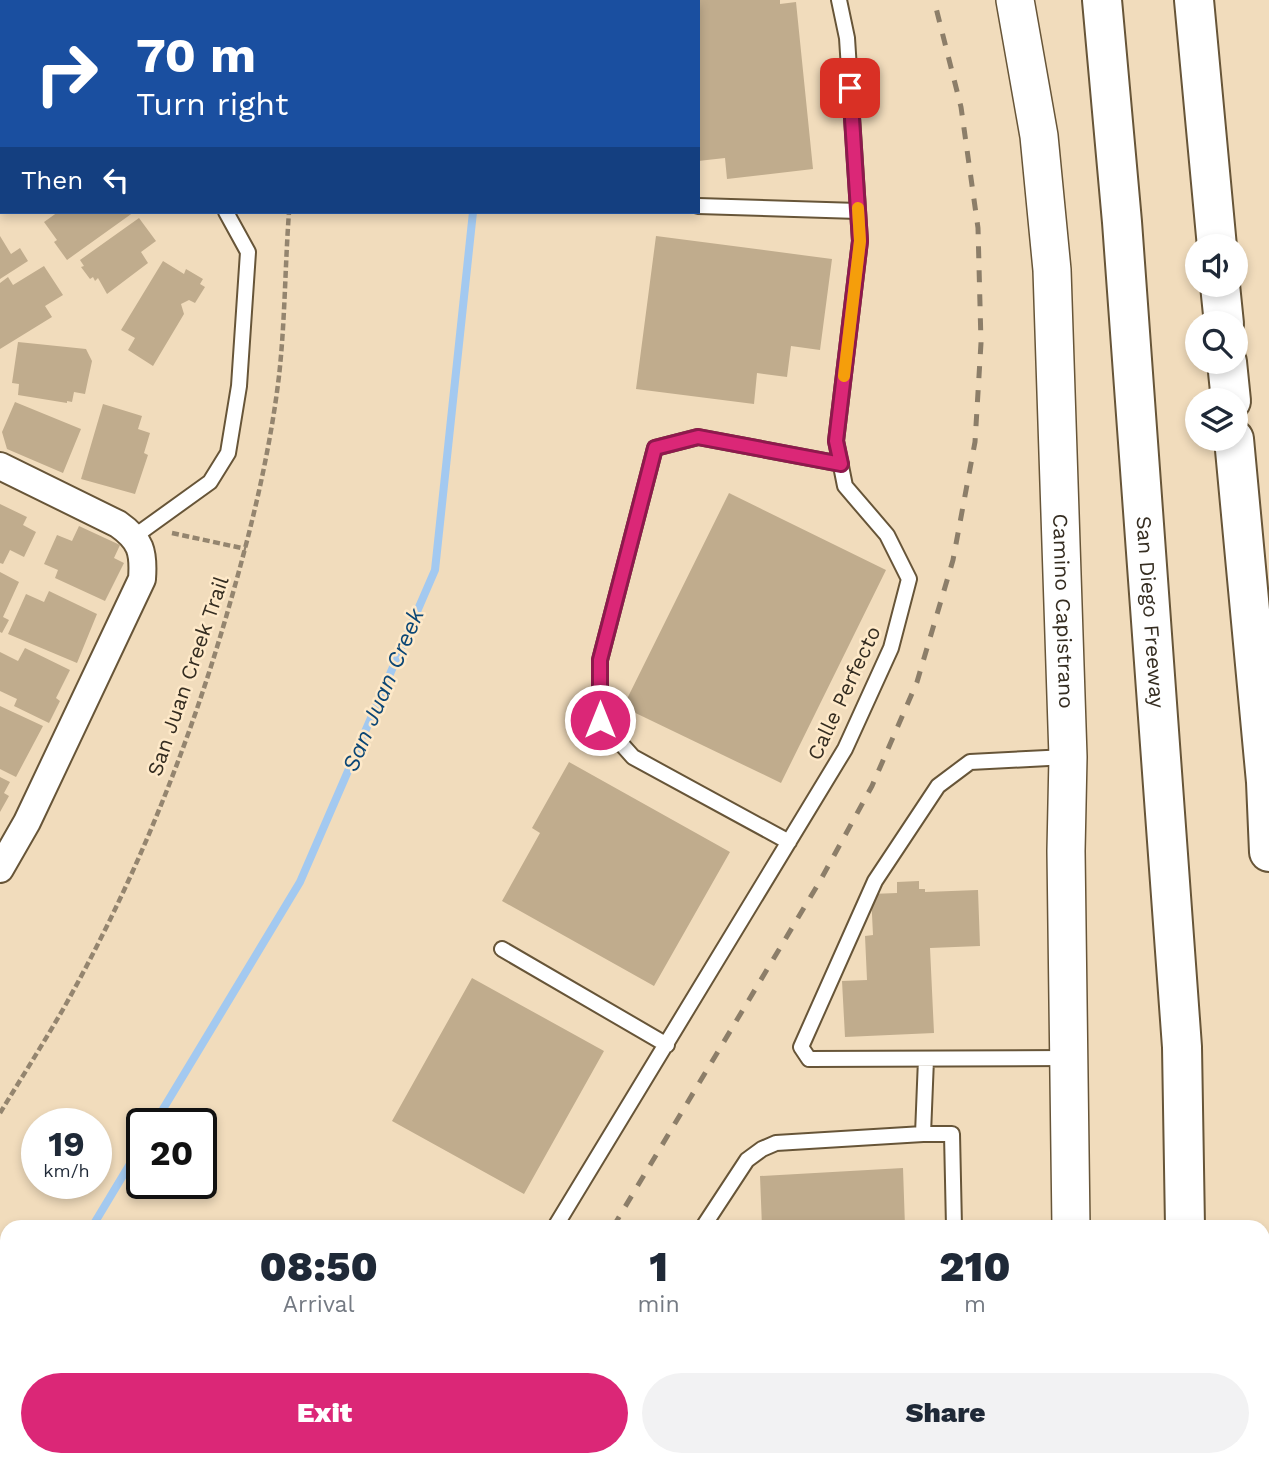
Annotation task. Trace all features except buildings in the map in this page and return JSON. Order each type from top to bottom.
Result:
[{"type":"highway","name":"San Diego Freeway","points":[[1102,0],[1122,222],[1182,1047],[1185,1220]]},
{"type":"highway","points":[[1194,0],[1216,234]]},
{"type":"highway","points":[[1235,451],[1267,776],[1269,852]]},
{"type":"main road","name":"Camino Capistrano","points":[[1015,0],[1039,136],[1052,270],[1068,757],[1066,852],[1071,1220]]},
{"type":"street","points":[[0,466],[118,524],[143,528],[144,558],[142,579],[27,822],[0,869]]},
{"type":"lane","name":"Calle Perfecto","points":[[559,1220],[845,749],[891,648],[909,579],[887,535],[845,486],[836,441],[860,241],[847,38],[839,0]]},
{"type":"lane","points":[[700,206],[858,211]]},
{"type":"lane","points":[[143,528],[210,482],[228,453],[239,386],[248,252],[227,214]]},
{"type":"lane","points":[[789,842],[633,757],[600,720],[600,660],[655,448],[698,437],[841,464]]},
{"type":"lane","points":[[1068,757],[970,762],[938,786],[875,881],[801,1047],[809,1059],[1068,1058]]},
{"type":"lane","points":[[502,949],[667,1045]]},
{"type":"lane","points":[[923,1134],[926,1059]]},
{"type":"lane","points":[[708,1220],[747,1160],[776,1143],[923,1134],[952,1134],[954,1220]]},
{"type":"path","name":"San Juan Creek Trail","points":[[0,1113],[65,1005],[140,856],[182,752],[213,662],[247,549],[263,472],[279,375],[289,214]]},
{"type":"path","points":[[143,528],[247,549]]},
{"type":"waterway","name":"San Juan Creek","points":[[164,1108],[300,882],[435,570],[473,214]]},
{"type":"waterway","name":"San Juan Creek","points":[[96,1220],[126,1171]]},
{"type":"railway","points":[[617,1220],[820,881],[872,786],[917,682],[953,560],[975,442],[981,343],[978,228],[961,107],[934,0]]},
{"type":"slow traffic","points":[[844,376],[860,241],[858,208]]},
{"type":"route","points":[[600,720],[600,660],[655,448],[698,437],[841,464],[836,441],[860,241],[850,88]]}]
